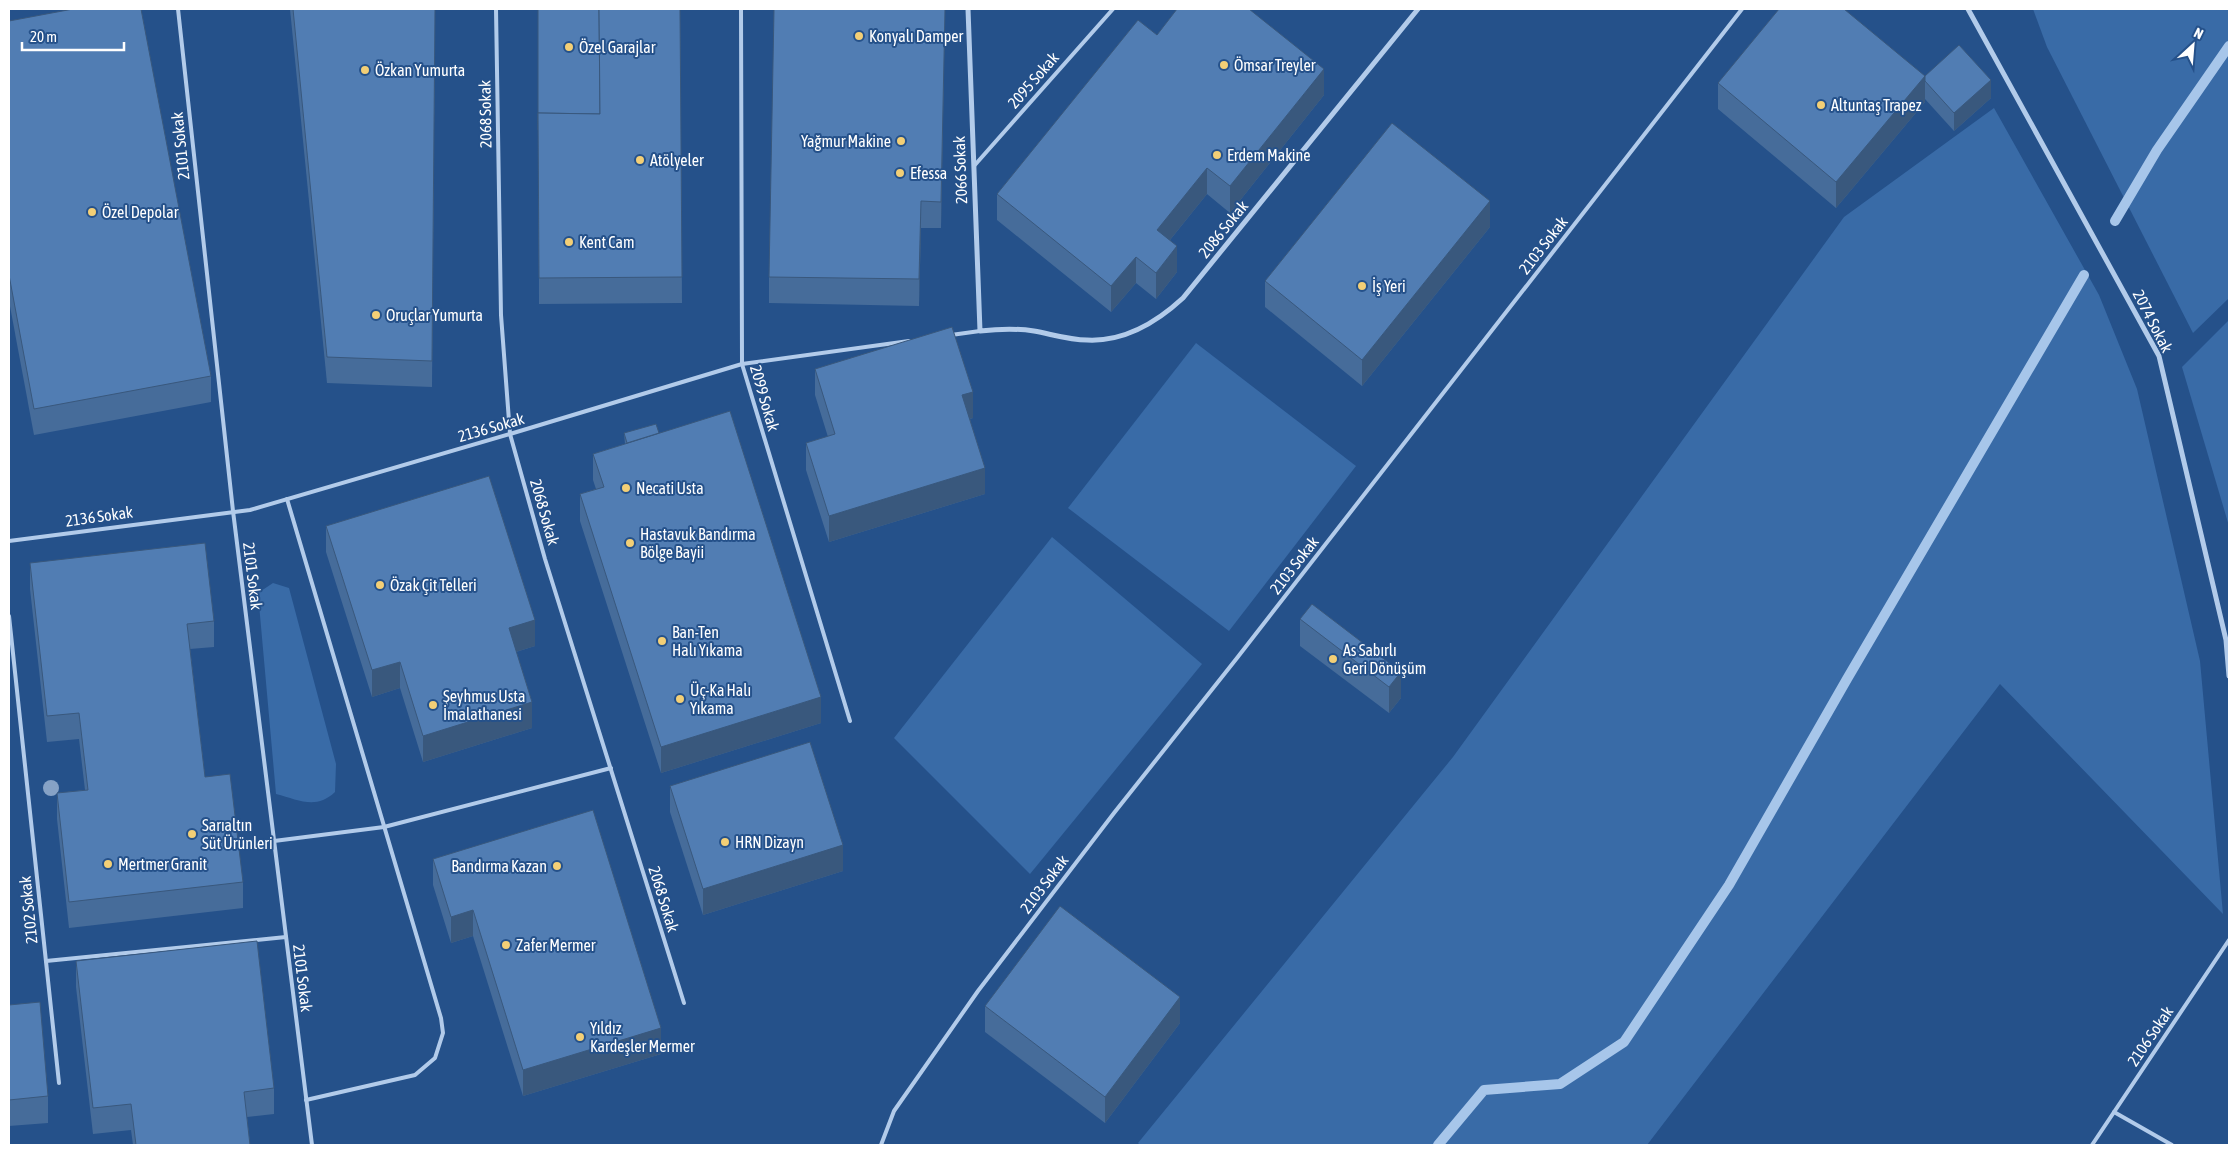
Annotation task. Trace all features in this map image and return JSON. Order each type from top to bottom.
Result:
[{"type":"street","name":"2066 Sokak","points":[[968,9],[972,168],[980,331]]},
{"type":"street","name":"2086 Sokak","points":[[980,331],[1013,329],[1087,340],[1103,339],[1136,331],[1163,316],[1189,290],[1418,9]]},
{"type":"street","name":"2074 Sokak","points":[[1968,9],[2159,356],[2226,640],[2229,676]]},
{"type":"lane","name":"2101 Sokak","points":[[178,9],[232,511],[312,1145]]},
{"type":"lane","name":"2068 Sokak","points":[[496,9],[501,315],[510,434],[545,559],[684,1003]]},
{"type":"lane","name":"2099 Sokak","points":[[741,9],[742,364],[850,721]]},
{"type":"lane","name":"2095 Sokak","points":[[972,168],[1113,9]]},
{"type":"lane","name":"2103 Sokak","points":[[881,1145],[894,1111],[978,991],[1114,813],[1237,658],[1742,9]]},
{"type":"lane","points":[[942,336],[980,331]]},
{"type":"lane","name":"2136 Sokak","points":[[9,541],[250,510],[742,364],[913,340]]},
{"type":"lane","points":[[287,499],[441,1018],[443,1034],[435,1058],[415,1075],[306,1100]]},
{"type":"lane","name":"2102 Sokak","points":[[9,616],[59,1083]]},
{"type":"lane","points":[[274,841],[384,827],[610,768]]},
{"type":"lane","points":[[46,961],[286,937]]},
{"type":"lane","name":"2106 Sokak","points":[[2092,1145],[2229,940]]},
{"type":"lane","points":[[2114,1112],[2172,1145]]},
{"type":"shaded area","points":[[2033,9],[2229,9],[2229,298],[2193,333],[2047,47]]},
{"type":"shaded area","points":[[1994,108],[2099,295],[2137,389],[2200,661],[2223,914],[2000,684],[1647,1145],[1140,1145],[1138,1143],[1453,757],[1844,217]]},
{"type":"shaded area","points":[[2229,320],[2229,526],[2182,367]]},
{"type":"shaded area","points":[[1196,343],[1356,466],[1229,631],[1068,508]]},
{"type":"shaded area","points":[[1052,537],[1202,664],[1030,874],[894,738]]},
{"type":"shaded area","points":[[273,583],[289,588],[336,764],[335,792],[321,801],[300,801],[276,794],[258,593]]},
{"type":"building","name":"Özel Depolar","points":[[73,9],[141,9],[211,376],[34,409],[9,275],[9,21]]},
{"type":"building","points":[[293,9],[435,9],[432,361],[327,357]]},
{"type":"building","name":"Özel Garajlar","points":[[538,9],[599,9],[600,114],[538,113]]},
{"type":"building","name":"Atölyeler","points":[[599,9],[680,9],[682,277],[539,278],[538,113],[600,114]]},
{"type":"building","points":[[774,9],[945,9],[941,202],[921,201],[919,279],[769,277]]},
{"type":"building","points":[[1177,9],[1249,9],[1324,69],[1230,186],[1207,168],[1157,230],[1177,246],[1156,273],[1136,257],[1111,286],[997,194],[1138,20],[1157,35]]},
{"type":"building","name":"Altuntaş Trapez","points":[[1779,9],[1844,9],[1925,76],[1836,182],[1718,83]]},
{"type":"building","points":[[1959,45],[1991,80],[1954,113],[1925,81],[1925,76]]},
{"type":"building","name":"İş Yeri","points":[[1392,123],[1490,201],[1362,360],[1265,281]]},
{"type":"building","points":[[952,327],[973,392],[962,395],[985,468],[829,516],[806,443],[835,434],[815,369]]},
{"type":"building","points":[[730,411],[821,697],[661,747],[580,494],[604,487],[593,454]]},
{"type":"building","points":[[656,424],[659,433],[627,443],[624,433]]},
{"type":"building","points":[[489,476],[535,620],[509,628],[532,702],[423,736],[400,662],[372,670],[326,526]]},
{"type":"building","points":[[205,543],[214,621],[187,624],[205,777],[230,774],[243,882],[69,902],[57,793],[88,790],[79,713],[47,716],[30,563]]},
{"type":"building","points":[[1312,604],[1401,672],[1389,687],[1300,619]]},
{"type":"building","points":[[810,742],[843,845],[703,889],[670,786]]},
{"type":"building","points":[[593,810],[661,1028],[523,1070],[473,910],[451,917],[433,859]]},
{"type":"building","points":[[1060,906],[1180,997],[1105,1097],[985,1006]]},
{"type":"building","points":[[257,941],[274,1088],[244,1092],[250,1145],[136,1145],[131,1104],[93,1108],[76,961]]},
{"type":"building","points":[[40,1002],[48,1096],[9,1100],[9,1005]]},
{"type":"waterway","points":[[2115,221],[2157,150],[2229,46]]},
{"type":"waterway","points":[[1438,1145],[1484,1090],[1560,1084],[1624,1042],[1729,885],[1847,679],[2084,275]]},
{"type":"place","name":"Konyalı Damper","points":[[859,36]]},
{"type":"place","name":"Özel Garajlar","points":[[569,47]]},
{"type":"place","name":"Ömsar Treyler","points":[[1224,65]]},
{"type":"place","name":"Özkan Yumurta","points":[[365,70]]},
{"type":"place","name":"Altuntaş Trapez","points":[[1821,105]]},
{"type":"place","name":"Yağmur Makine","points":[[901,141]]},
{"type":"place","name":"Erdem Makine","points":[[1217,155]]},
{"type":"place","name":"Atölyeler","points":[[640,160]]},
{"type":"place","name":"Efessa","points":[[900,173]]},
{"type":"place","name":"Özel Depolar","points":[[92,212]]},
{"type":"place","name":"Kent Cam","points":[[569,242]]},
{"type":"place","name":"İş Yeri","points":[[1362,286]]},
{"type":"place","name":"Oruçlar Yumurta","points":[[376,315]]},
{"type":"place","name":"Necati Usta","points":[[626,488]]},
{"type":"place","name":"Hastavuk Bandırma Bölge Bayii","points":[[630,543]]},
{"type":"place","name":"Özak Çit Telleri","points":[[380,585]]},
{"type":"place","name":"Ban-Ten Halı Yıkama","points":[[662,641]]},
{"type":"place","name":"As Sabırlı Geri Dönüşüm","points":[[1333,659]]},
{"type":"place","name":"Üç-Ka Halı Yıkama","points":[[680,699]]},
{"type":"place","name":"Şeyhmus Usta İmalathanesi","points":[[433,705]]},
{"type":"place","name":"Sarıaltın Süt Ürünleri","points":[[192,834]]},
{"type":"place","name":"HRN Dizayn","points":[[725,842]]},
{"type":"place","name":"Mertmer Granit","points":[[108,864]]},
{"type":"place","name":"Bandırma Kazan","points":[[557,866]]},
{"type":"place","name":"Zafer Mermer","points":[[506,945]]},
{"type":"place","name":"Yıldız Kardeşler Mermer","points":[[580,1037]]}]
